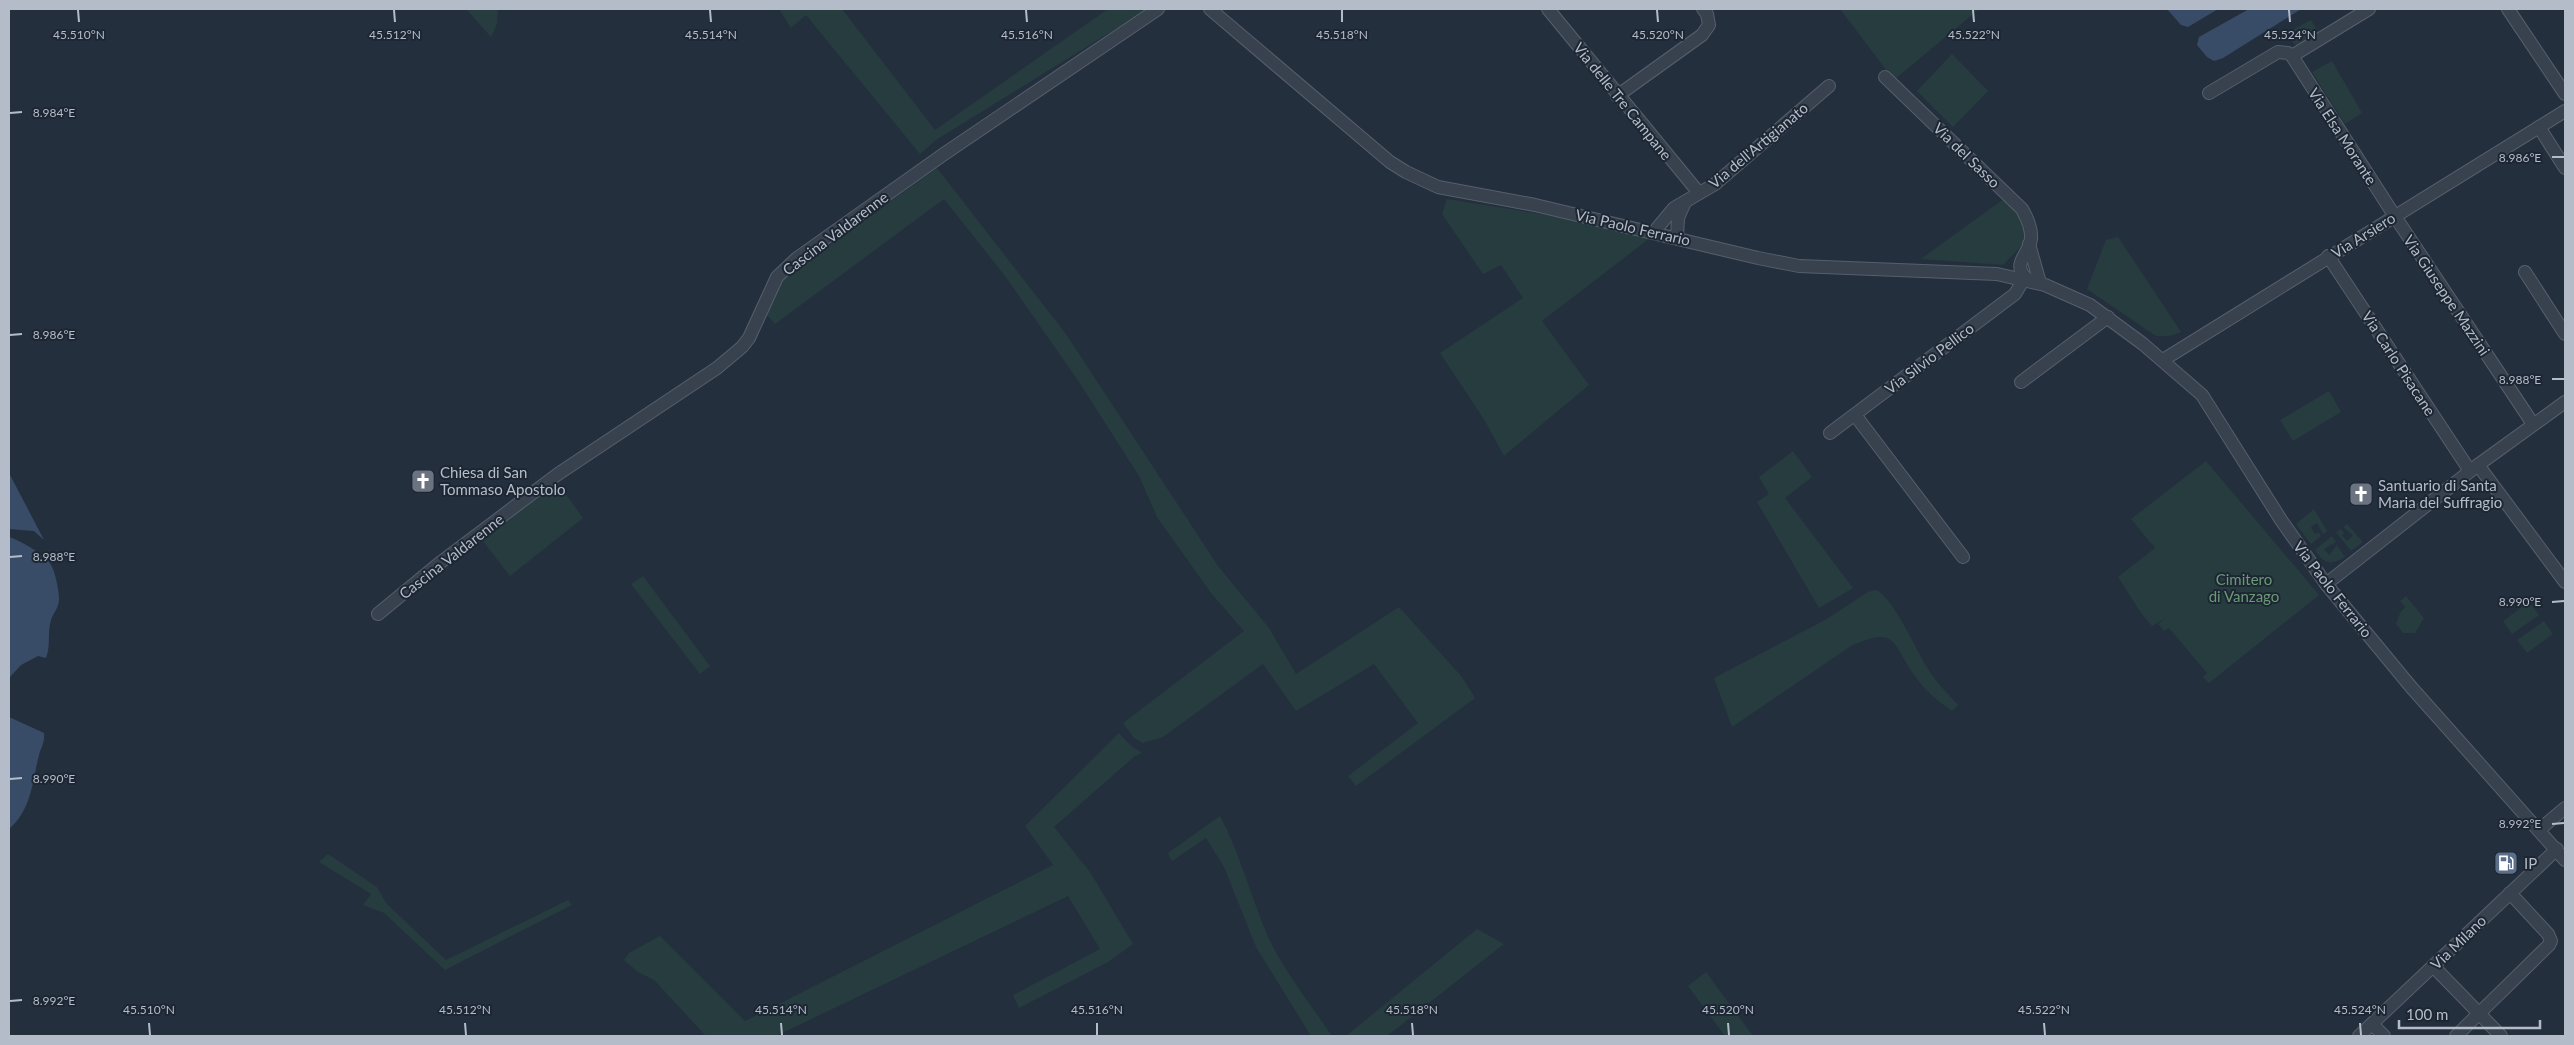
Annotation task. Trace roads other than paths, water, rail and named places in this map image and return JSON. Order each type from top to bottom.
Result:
[{"type":"street","name":"Cascina Valdarenne","points":[[378,614],[441,562],[558,474],[717,368],[745,342],[777,277],[796,259],[944,154],[1158,9]]},
{"type":"street","name":"Via Paolo Ferrario","points":[[1210,9],[1390,162],[1406,172],[1438,186],[1535,205],[1799,266],[1997,274],[2032,279],[2076,298],[2108,317],[2195,387],[2209,404],[2280,520],[2326,584],[2411,687],[2565,860]]},
{"type":"street","name":"Via delle Tre Campane","points":[[1548,9],[1698,193]]},
{"type":"street","points":[[1617,96],[1702,34],[1709,25],[1707,14],[1702,9]]},
{"type":"street","points":[[2209,94],[2278,52],[2288,52],[2292,56],[2369,9]]},
{"type":"street","points":[[2508,9],[2565,94]]},
{"type":"street","name":"Via Elsa Morante","points":[[2292,56],[2394,215]]},
{"type":"street","name":"Via del Sasso","points":[[1885,77],[2016,202],[2029,223],[2032,279]]},
{"type":"street","name":"Via dell'Artigianato","points":[[1654,232],[1667,214],[1715,184],[1829,86]]},
{"type":"street","name":"Via Arsiero","points":[[2163,360],[2394,215],[2565,111]]},
{"type":"street","points":[[2539,127],[2565,168]]},
{"type":"street","points":[[1677,237],[1678,218],[1685,202]]},
{"type":"street","name":"Via Giuseppe Mazzini","points":[[2394,215],[2533,424]]},
{"type":"street","points":[[1997,274],[2010,270],[2020,263],[2029,244]]},
{"type":"street","name":"Via Carlo Pisacane","points":[[2328,256],[2474,468],[2565,582]]},
{"type":"street","points":[[2020,263],[2021,273],[2032,279]]},
{"type":"street","points":[[2524,272],[2565,334]]},
{"type":"street","name":"Via Silvio Pellico","points":[[1830,433],[2015,294],[2021,284],[2032,279]]},
{"type":"street","points":[[2021,382],[2108,317]]},
{"type":"street","points":[[2326,584],[2474,468],[2565,402]]},
{"type":"street","points":[[1854,415],[1963,558]]},
{"type":"street","points":[[2539,830],[2565,808]]},
{"type":"street","name":"Via Milano","points":[[2359,1036],[2510,892],[2557,850]]},
{"type":"street","points":[[2456,1036],[2551,941],[2548,934],[2510,892]]},
{"type":"street","points":[[2433,966],[2501,1036]]},
{"type":"street","points":[[2372,1024],[2384,1036]]},
{"type":"water","points":[[2167,9],[2218,9],[2188,27],[2181,25]]},
{"type":"water","points":[[2249,9],[2301,9],[2223,58],[2214,61],[2207,57],[2197,45],[2199,37]]},
{"type":"water","points":[[9,473],[44,540],[34,531],[9,529]]},
{"type":"water","points":[[9,537],[30,547],[49,562],[56,580],[59,599],[50,625],[46,658],[38,656],[21,665],[9,678]]},
{"type":"water","points":[[9,717],[44,733],[44,736],[27,804],[17,821],[9,829]]},
{"type":"place","name":"Chiesa di San Tommaso Apostolo","points":[[423,481]]},
{"type":"place","name":"Santuario di Santa Maria del Suffragio","points":[[2361,494]]},
{"type":"place","name":"IP","points":[[2506,863]]},
{"type":"park label","name":"Cimitero di Vanzago","points":[[2244,588]]}]
